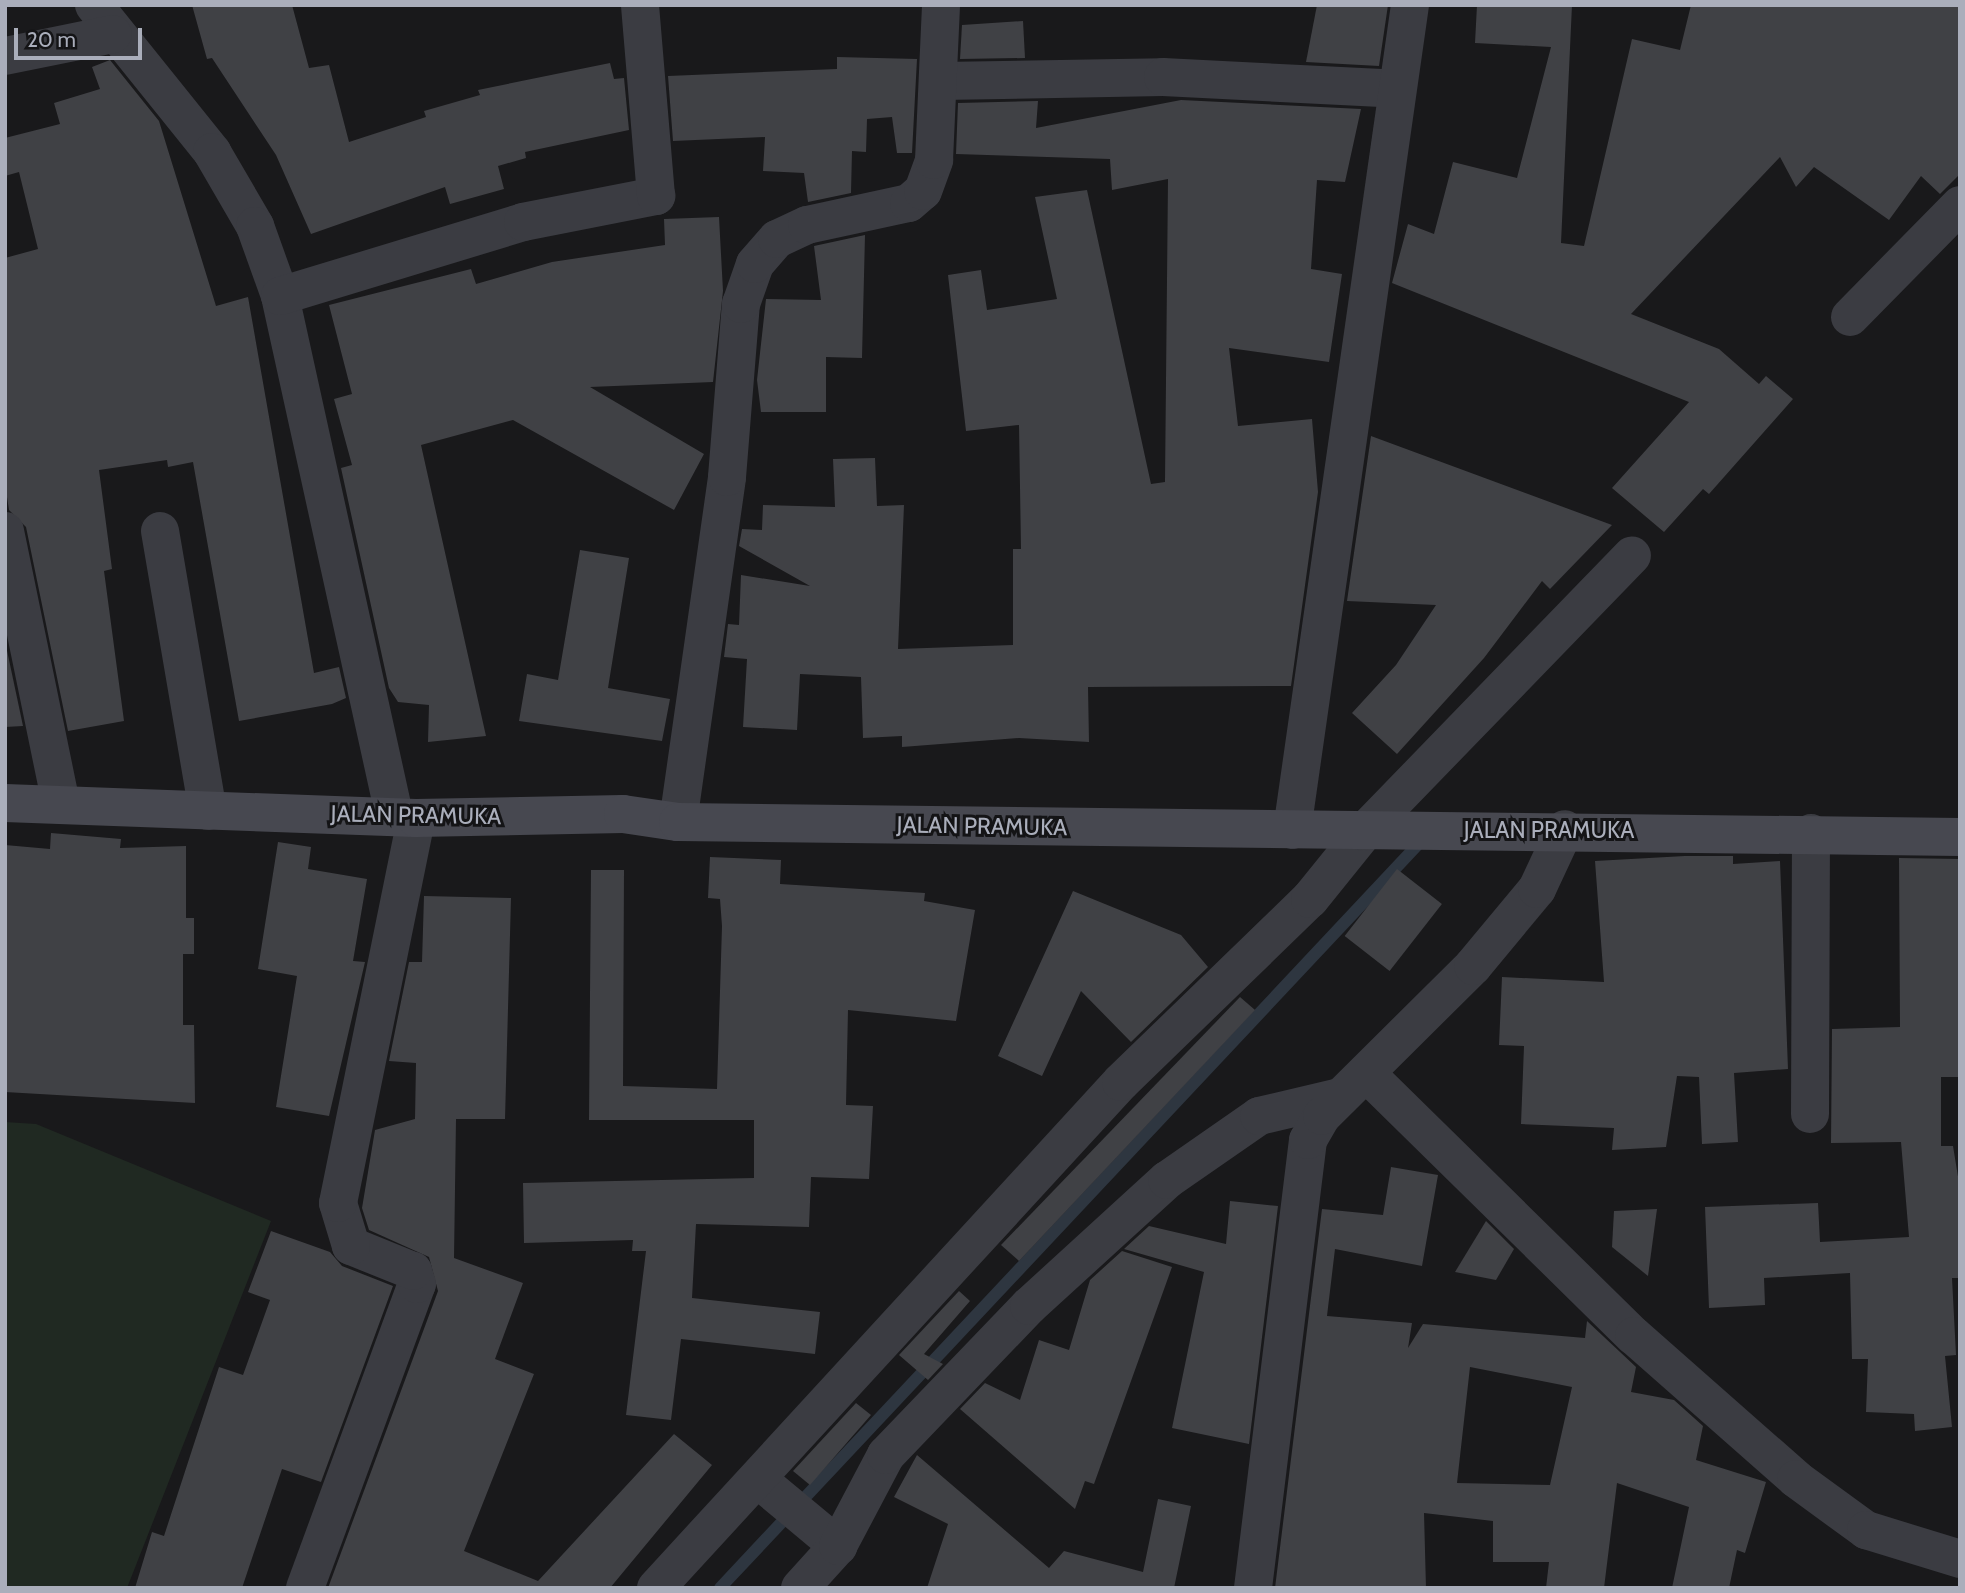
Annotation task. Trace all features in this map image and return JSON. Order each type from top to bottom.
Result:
[{"type":"main road","name":"JALAN PRAMUKA","points":[[5,803],[405,816],[623,814],[678,822],[1364,832],[1565,829],[1960,837]]},
{"type":"street","points":[[280,296],[523,222],[656,196],[640,5]]},
{"type":"street","points":[[678,822],[748,284],[777,239],[807,225],[909,203],[923,191],[934,160],[941,81],[942,5]]},
{"type":"street","points":[[1292,830],[1410,5]]},
{"type":"street","points":[[5,56],[104,20],[212,152],[255,226],[280,296],[405,816],[338,1203],[351,1246],[413,1271],[417,1284],[305,1588]]},
{"type":"street","points":[[941,81],[1163,77],[1397,89]]},
{"type":"street","points":[[1850,317],[1960,205]]},
{"type":"street","points":[[5,531],[61,804]]},
{"type":"street","points":[[160,531],[208,811]]},
{"type":"street","points":[[656,1588],[768,1489],[1121,1082],[1310,899],[1364,832],[1632,555]]},
{"type":"street","points":[[1253,1588],[1286,1344],[1302,1162],[1322,1116],[1405,1035],[1537,889],[1565,829]]},
{"type":"street","points":[[1810,1114],[1811,833]]},
{"type":"street","points":[[800,1588],[833,1543],[886,1455],[1030,1306],[1167,1180],[1259,1116],[1360,1079]]},
{"type":"street","points":[[1360,1079],[1634,1336],[1796,1479],[1866,1530],[1960,1559]]},
{"type":"street","points":[[768,1489],[833,1543]]},
{"type":"shaded area","points":[[5,1122],[36,1124],[271,1221],[127,1588],[5,1588]]},
{"type":"building","points":[[192,5],[292,5],[309,68],[329,65],[349,142],[426,117],[424,111],[480,95],[478,90],[610,63],[614,79],[624,78],[629,130],[525,152],[526,158],[498,166],[504,189],[450,204],[445,187],[311,234],[276,155],[212,58],[207,59]]},
{"type":"building","points":[[1317,5],[1388,5],[1379,66],[1306,62]]},
{"type":"building","points":[[1477,5],[1572,5],[1561,243],[1584,246],[1632,39],[1680,50],[1691,5],[1960,5],[1960,174],[1940,194],[1921,176],[1889,220],[1814,167],[1796,187],[1780,157],[1631,314],[1719,349],[1759,384],[1766,376],[1793,399],[1709,494],[1703,489],[1664,532],[1612,488],[1689,402],[1392,283],[1408,224],[1434,234],[1453,162],[1517,178],[1551,47],[1475,43]]},
{"type":"building","points":[[1023,21],[1025,58],[960,59],[962,25]]},
{"type":"building","points":[[837,57],[917,59],[912,153],[897,153],[892,117],[867,119],[866,152],[852,151],[851,193],[808,202],[804,173],[763,171],[765,137],[673,141],[668,76],[837,69]]},
{"type":"building","points":[[110,60],[159,121],[216,306],[248,297],[314,673],[339,667],[346,698],[332,704],[239,721],[193,462],[168,467],[167,460],[99,470],[112,569],[104,571],[124,721],[68,731],[26,527],[9,510],[5,484],[5,258],[38,249],[19,172],[5,176],[5,138],[60,124],[54,103],[100,89],[92,67]]},
{"type":"building","points":[[1181,100],[1361,109],[1345,182],[1317,180],[1311,269],[1342,274],[1329,362],[1229,348],[1238,426],[1312,419],[1318,492],[1291,686],[1088,687],[1089,742],[1019,738],[902,747],[902,736],[863,738],[861,677],[800,674],[797,730],[743,727],[747,659],[724,657],[728,624],[739,625],[741,575],[810,586],[739,546],[742,529],[762,530],[763,505],[835,507],[833,459],[875,458],[877,506],[904,505],[898,649],[1013,645],[1013,549],[1021,549],[1019,425],[966,431],[948,275],[981,270],[987,310],[1057,299],[1035,197],[1087,190],[1151,484],[1165,482],[1168,179],[1112,190],[1110,159],[956,154],[958,103],[1038,101],[1036,128]]},
{"type":"building","points":[[719,217],[723,291],[713,382],[590,387],[704,454],[674,510],[513,420],[421,445],[486,736],[428,742],[429,705],[398,702],[389,688],[341,468],[352,465],[334,399],[352,394],[329,305],[471,269],[476,284],[552,262],[665,245],[664,219]]},
{"type":"building","points":[[865,235],[862,358],[826,357],[826,412],[761,412],[757,380],[766,299],[821,300],[814,246]]},
{"type":"building","points":[[1371,436],[1612,525],[1550,589],[1542,581],[1484,658],[1397,754],[1352,713],[1396,665],[1436,605],[1347,601]]},
{"type":"building","points":[[580,550],[629,558],[608,688],[670,699],[662,741],[519,721],[527,674],[558,680]]},
{"type":"building","points":[[5,641],[23,726],[5,727]]},
{"type":"building","points":[[51,833],[121,839],[120,848],[186,846],[186,918],[194,918],[194,954],[183,954],[183,1025],[194,1025],[195,1103],[5,1092],[5,845],[50,849]]},
{"type":"building","points":[[278,842],[311,847],[308,869],[367,879],[353,961],[365,962],[329,1116],[276,1107],[297,976],[258,969]]},
{"type":"building","points":[[1733,856],[1733,864],[1780,861],[1788,1069],[1734,1073],[1738,1142],[1702,1144],[1699,1077],[1677,1076],[1666,1147],[1612,1150],[1614,1128],[1521,1124],[1524,1046],[1499,1045],[1502,977],[1604,982],[1595,861]]},
{"type":"building","points":[[710,857],[781,860],[780,884],[925,893],[924,901],[975,910],[956,1021],[848,1010],[846,1105],[873,1106],[869,1179],[811,1177],[809,1227],[696,1224],[692,1298],[820,1312],[815,1354],[681,1339],[671,1420],[626,1415],[646,1251],[632,1251],[633,1240],[524,1243],[523,1183],[754,1178],[754,1120],[589,1120],[591,870],[624,870],[623,1086],[717,1089],[722,926],[720,899],[708,898]]},
{"type":"building","points":[[1899,858],[1960,859],[1960,1077],[1941,1077],[1941,1146],[1953,1146],[1960,1189],[1960,1278],[1952,1278],[1956,1355],[1945,1356],[1952,1427],[1915,1431],[1914,1414],[1866,1412],[1868,1359],[1852,1359],[1850,1273],[1764,1278],[1765,1305],[1709,1308],[1705,1207],[1818,1203],[1820,1242],[1909,1237],[1901,1142],[1831,1143],[1832,1029],[1900,1027]]},
{"type":"building","points":[[1397,869],[1442,904],[1390,971],[1345,936]]},
{"type":"building","points":[[1073,891],[1181,935],[1208,967],[1131,1042],[1081,991],[1042,1076],[998,1056]]},
{"type":"building","points":[[424,896],[511,898],[505,1119],[456,1119],[454,1258],[523,1283],[495,1359],[534,1374],[464,1551],[538,1581],[674,1434],[712,1465],[610,1588],[328,1588],[438,1291],[429,1257],[369,1230],[362,1208],[375,1130],[415,1119],[416,1063],[389,1061],[409,962],[422,962]]},
{"type":"building","points":[[1240,997],[1255,1010],[1019,1261],[1001,1245]]},
{"type":"building","points":[[1391,1167],[1438,1175],[1422,1266],[1335,1249],[1327,1316],[1412,1323],[1408,1348],[1423,1324],[1585,1338],[1587,1321],[1636,1367],[1631,1392],[1674,1400],[1703,1426],[1696,1460],[1766,1482],[1745,1553],[1737,1550],[1729,1588],[1672,1588],[1689,1507],[1617,1483],[1604,1588],[1546,1588],[1549,1562],[1493,1562],[1493,1521],[1424,1513],[1426,1588],[1275,1588],[1322,1209],[1383,1215]],"holes":[[[1470,1367],[1572,1387],[1550,1485],[1457,1483]]]},
{"type":"building","points":[[1230,1201],[1278,1206],[1249,1444],[1172,1428],[1204,1272],[1124,1249],[1149,1226],[1226,1244]]},
{"type":"building","points":[[1657,1209],[1648,1276],[1612,1247],[1614,1211]]},
{"type":"building","points":[[1486,1221],[1514,1249],[1496,1280],[1455,1272]]},
{"type":"building","points":[[271,1231],[330,1252],[342,1266],[393,1286],[321,1482],[282,1469],[242,1588],[135,1588],[152,1532],[164,1536],[219,1367],[243,1375],[270,1300],[248,1292]]},
{"type":"building","points":[[1122,1251],[1172,1267],[1094,1484],[1085,1481],[1075,1509],[960,1409],[985,1383],[1020,1400],[1039,1340],[1069,1350],[1090,1280]]},
{"type":"building","points":[[959,1291],[970,1301],[924,1354],[943,1364],[928,1380],[899,1355]]},
{"type":"building","points":[[856,1403],[871,1415],[810,1485],[793,1471]]},
{"type":"building","points":[[917,1455],[1049,1568],[1064,1551],[1143,1572],[1158,1499],[1191,1506],[1174,1588],[927,1588],[948,1524],[894,1497]]},
{"type":"waterway","points":[[720,1588],[1423,839]]}]
